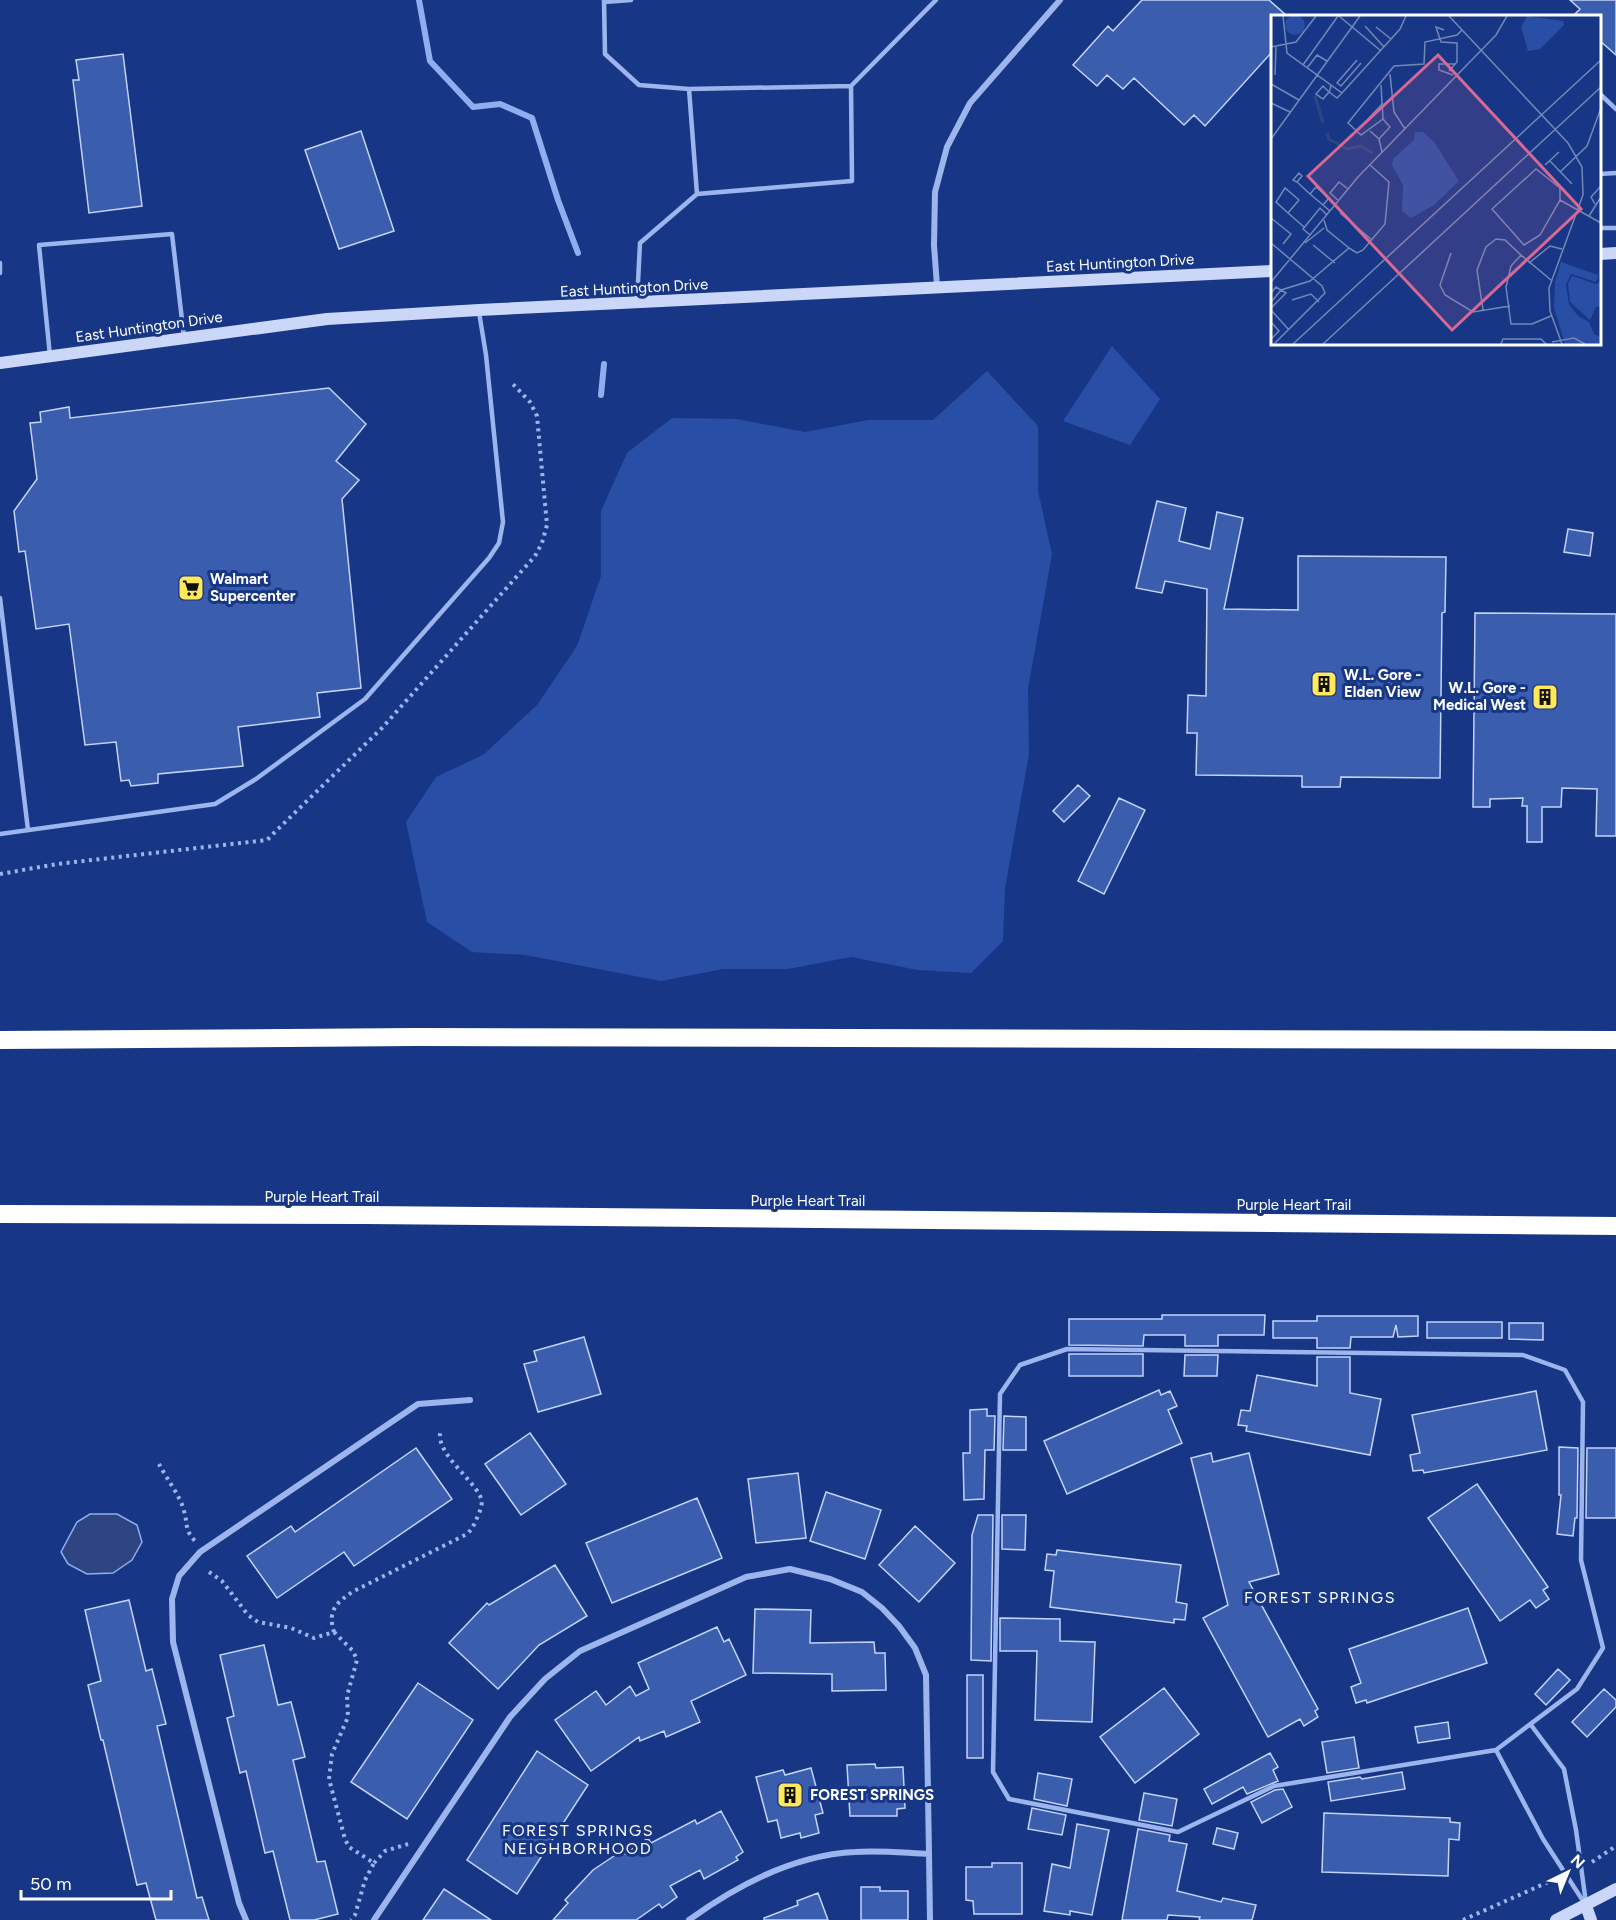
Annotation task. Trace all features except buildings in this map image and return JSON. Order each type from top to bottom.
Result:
[{"type":"highway","points":[[0,1040],[452,1037],[1616,1040]]},
{"type":"highway","name":"Purple Heart Trail","points":[[0,1214],[1616,1226]]},
{"type":"street","points":[[937,286],[933,245],[935,192],[947,147],[970,103],[1060,0]]},
{"type":"street","points":[[1601,254],[1616,253]]},
{"type":"street","name":"East Huntington Drive","points":[[0,363],[327,319],[937,286],[1271,271]]},
{"type":"street","points":[[246,1920],[239,1903],[173,1642],[171,1599],[179,1576],[203,1550],[418,1404],[470,1400]]},
{"type":"street","points":[[374,1920],[510,1717],[545,1679],[580,1651],[746,1577],[790,1569],[830,1579],[862,1592],[882,1608],[915,1648],[926,1675],[930,1920]]},
{"type":"street","points":[[689,1920],[734,1890],[792,1864],[854,1852],[929,1854]]},
{"type":"street","points":[[1556,1920],[1616,1889]]},
{"type":"street","points":[[1586,1906],[1591,1920]]},
{"type":"lane","points":[[631,0],[604,1],[605,54],[639,85],[689,89],[851,86],[936,0]]},
{"type":"lane","points":[[637,303],[640,243],[697,194],[852,182],[851,86]]},
{"type":"lane","points":[[689,89],[697,194]]},
{"type":"lane","points":[[1601,96],[1616,109]]},
{"type":"lane","points":[[1601,174],[1616,173]]},
{"type":"lane","points":[[50,356],[39,245],[172,234],[184,338]]},
{"type":"lane","points":[[0,263],[0,273]]},
{"type":"lane","points":[[0,834],[215,804],[256,779],[365,699],[489,558],[499,543],[503,522],[486,355],[479,310]]},
{"type":"lane","points":[[0,598],[28,830]]},
{"type":"lane","points":[[1067,1349],[1523,1355],[1565,1370],[1583,1402],[1581,1560],[1603,1648],[1577,1689],[1496,1750],[1274,1786],[1178,1832],[1009,1799],[993,1772],[1000,1395],[1020,1365],[1067,1349]]},
{"type":"lane","points":[[1531,1725],[1563,1769],[1586,1906]]},
{"type":"lane","points":[[1496,1750],[1543,1839],[1586,1906]]},
{"type":"path","points":[[0,874],[57,864],[267,840]]},
{"type":"path","points":[[374,1863],[349,1847],[329,1779],[332,1754],[348,1717],[347,1696],[357,1660],[353,1651],[334,1632],[330,1621],[339,1600],[467,1534],[472,1529],[482,1507],[480,1496],[441,1445],[439,1432],[441,1428]]},
{"type":"path","points":[[159,1464],[184,1511],[189,1534],[203,1550]]},
{"type":"path","points":[[210,1572],[222,1581],[248,1615],[258,1622],[291,1628],[314,1638],[334,1632]]},
{"type":"path","points":[[351,1920],[355,1915],[365,1880],[374,1863],[385,1851],[410,1843]]},
{"type":"path","points":[[1581,1869],[1616,1846]]},
{"type":"path","points":[[1462,1920],[1566,1874]]},
{"type":"shaded area","points":[[1112,346],[1160,399],[1130,445],[1063,421]]},
{"type":"shaded area","points":[[987,371],[1038,426],[1038,491],[1052,554],[1028,689],[1029,754],[1005,888],[1003,941],[971,973],[918,970],[851,957],[788,969],[723,969],[661,981],[525,955],[472,952],[427,922],[406,822],[436,777],[483,755],[537,705],[577,646],[601,576],[601,511],[627,453],[672,418],[737,419],[805,432],[868,420],[933,420]]},
{"type":"shaded area","points":[[90,1514],[117,1514],[137,1525],[142,1542],[132,1560],[113,1573],[87,1574],[68,1564],[61,1552],[77,1522]]},
{"type":"waterway","points":[[419,0],[430,61],[473,107],[500,104],[532,118],[558,200],[578,253]]},
{"type":"waterway","points":[[601,395],[604,364]]},
{"type":"place","name":"Walmart Supercenter","points":[[191,588]]},
{"type":"place","name":"W.L. Gore - Elden View","points":[[1324,684]]},
{"type":"place","name":"W.L. Gore - Medical West","points":[[1545,697]]},
{"type":"place","name":"FOREST SPRINGS","points":[[790,1795]]},
{"type":"district","name":"FOREST SPRINGS","points":[[1320,1597]]},
{"type":"district","name":"FOREST SPRINGS NEIGHBORHOOD","points":[[578,1839]]}]
